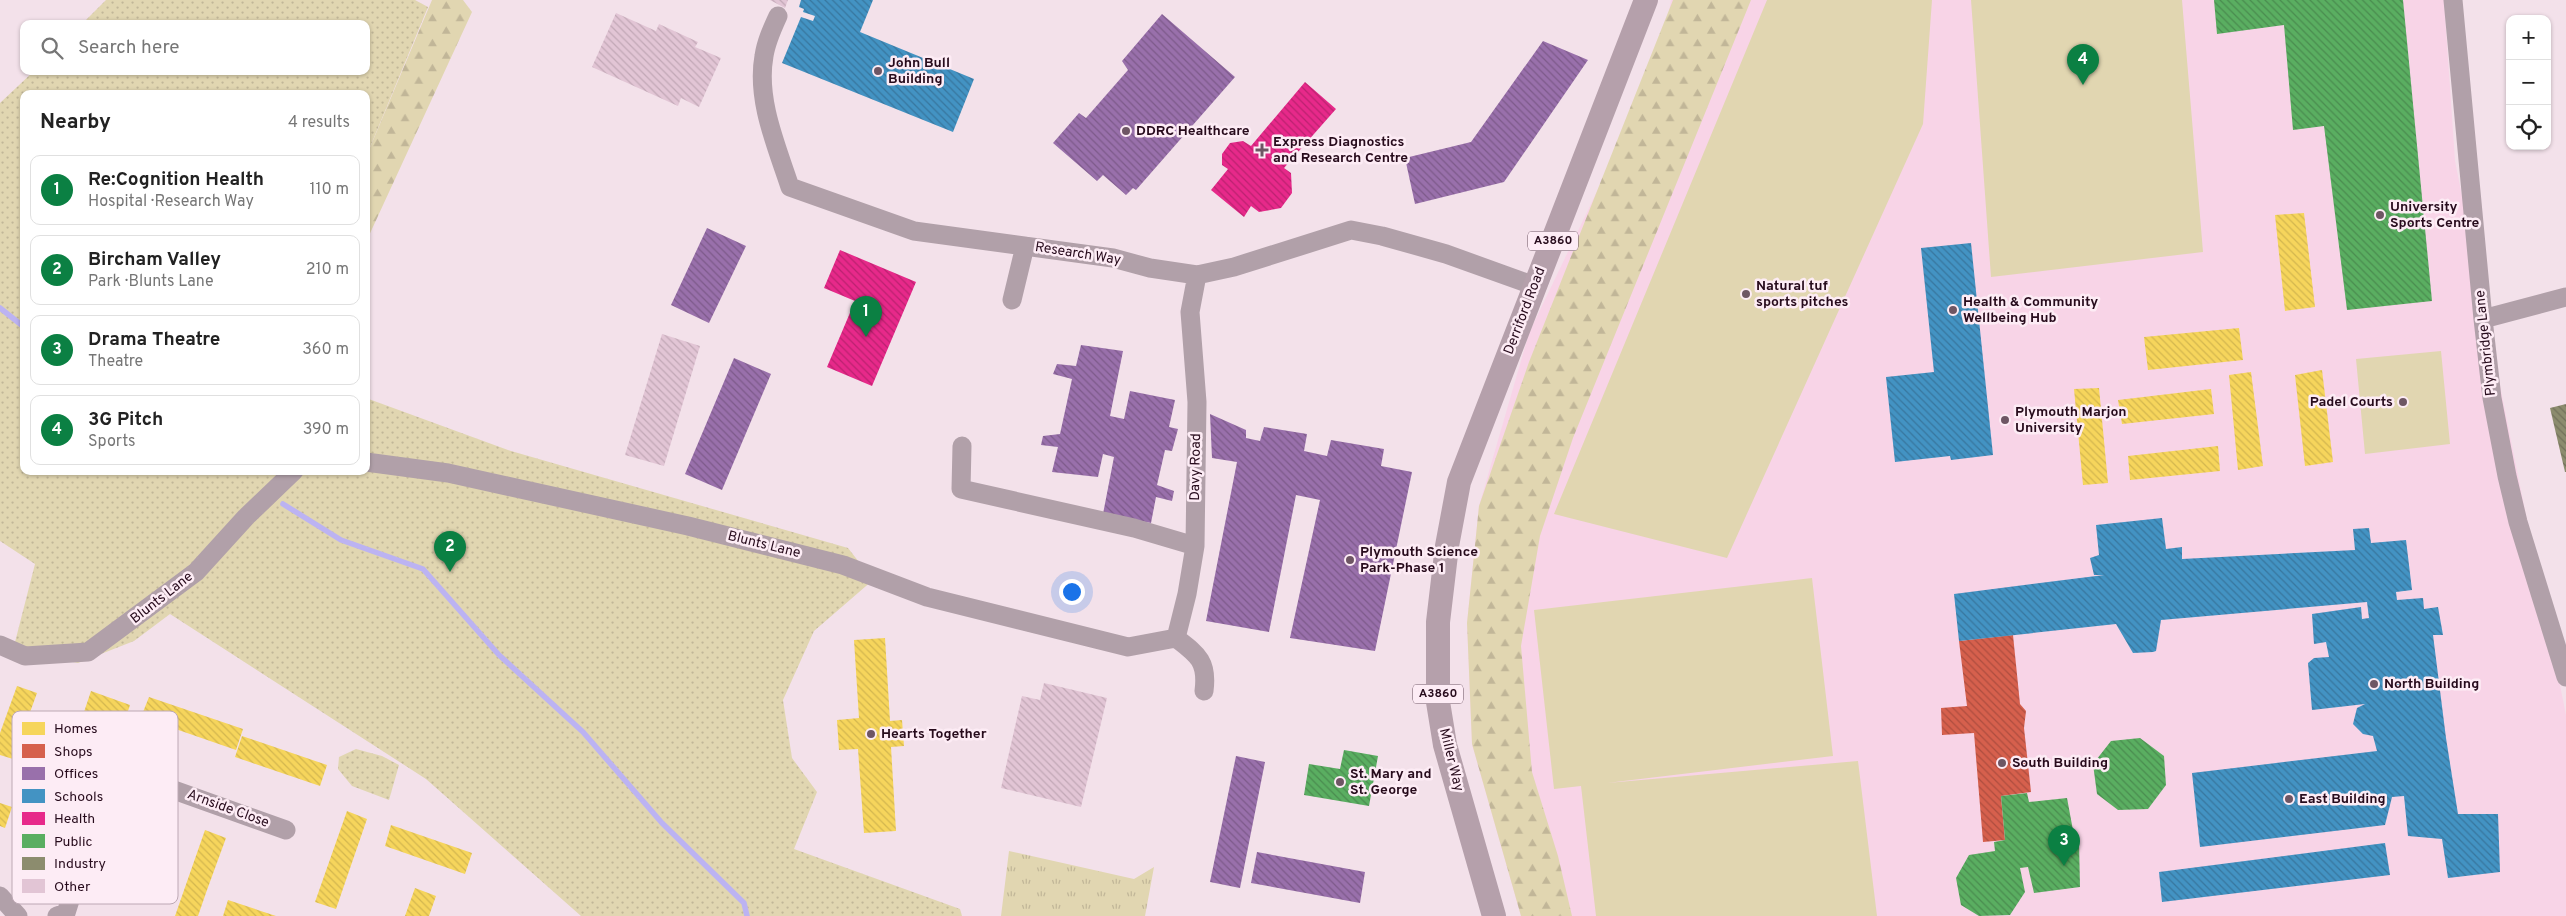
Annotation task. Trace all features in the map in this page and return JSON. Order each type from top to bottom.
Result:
[{"type":"main road","name":"Derriford Road","points":[[1459,482],[1646,0]]},
{"type":"main road","name":"Miller Way","points":[[1459,482],[1447,546],[1438,622],[1438,702],[1445,745],[1494,916]]},
{"type":"street","name":"Plymbridge Lane","points":[[2453,0],[2492,398],[2507,476],[2566,677]]},
{"type":"street","name":"Research Way","points":[[778,16],[768,39],[762,73],[765,99],[773,135],[790,187],[914,231],[1113,258],[1150,268],[1197,275],[1234,267],[1351,230],[1382,236],[1446,254],[1535,286]]},
{"type":"street","points":[[1012,300],[1025,246]]},
{"type":"street","name":"Davy Road","points":[[1176,638],[1187,594],[1195,546],[1197,402],[1190,312],[1197,275]]},
{"type":"street","points":[[2483,318],[2566,297]]},
{"type":"street","points":[[962,446],[961,489],[1134,528],[1195,546]]},
{"type":"street","name":"Blunts Lane","points":[[370,463],[448,473],[726,535],[843,565],[927,597],[1128,647],[1176,638]]},
{"type":"street","name":"Blunts Lane","points":[[0,646],[25,656],[88,652],[196,572],[246,517],[290,475]]},
{"type":"street","points":[[1176,638],[1194,652],[1202,662],[1205,672],[1204,691]]},
{"type":"street","name":"Arnside Close","points":[[178,792],[286,830]]},
{"type":"street","points":[[0,896],[18,916]]},
{"type":"street","points":[[57,916],[66,913],[69,904]]},
{"type":"shaded area","name":"Plymouth Marjon University","points":[[1671,0],[2444,0],[2455,161],[2566,715],[2566,916],[1521,916],[1472,744],[1467,623],[1479,506],[1529,333],[1661,58]]},
{"type":"green space","points":[[106,0],[415,0],[428,7],[370,147],[370,90],[20,90],[20,475],[370,475],[370,399],[511,451],[848,548],[873,580],[814,631],[783,700],[792,758],[817,792],[794,849],[960,909],[962,916],[581,916],[426,779],[170,614],[134,641],[78,663],[13,650],[35,564],[0,541],[0,103],[30,75],[370,75],[370,20],[86,20]]},
{"type":"green space","points":[[432,0],[463,0],[472,12],[370,233],[370,147]]},
{"type":"green space","points":[[1673,0],[1751,0],[1573,438],[1540,536],[1521,646],[1532,772],[1558,856],[1572,916],[1521,916],[1472,744],[1467,623],[1479,506],[1529,362]]},
{"type":"green space","name":"Natural tuf sports pitches","points":[[1767,0],[1932,0],[1923,124],[1727,558],[1554,514]]},
{"type":"green space","points":[[1971,0],[2182,0],[2203,252],[1991,277]]},
{"type":"green space","name":"Padel Courts","points":[[2441,351],[2450,444],[2365,454],[2356,359]]},
{"type":"green space","points":[[1812,578],[1833,756],[1607,783],[1858,761],[1877,916],[1596,916],[1581,786],[1554,789],[1534,610]]},
{"type":"green space","points":[[356,749],[382,756],[399,765],[389,800],[352,786],[338,769],[339,757]]},
{"type":"green space","points":[[1009,851],[1134,879],[1154,867],[1145,916],[1001,916]]},
{"type":"building: Homes","points":[[2304,213],[2315,307],[2285,311],[2275,215]]},
{"type":"building: Homes","points":[[2239,328],[2243,360],[2148,370],[2144,337]]},
{"type":"building: Homes","points":[[2322,370],[2333,462],[2305,466],[2295,375]]},
{"type":"building: Homes","points":[[2251,372],[2263,466],[2238,470],[2229,375]]},
{"type":"building: Homes","points":[[2099,388],[2108,483],[2083,485],[2074,389]]},
{"type":"building: Homes","points":[[2211,389],[2214,414],[2122,424],[2118,400]]},
{"type":"building: Homes","points":[[2218,446],[2220,471],[2130,480],[2128,456]]},
{"type":"building: Homes","name":"Hearts Together","points":[[885,638],[890,721],[902,720],[904,746],[891,747],[896,831],[864,833],[858,749],[839,750],[837,720],[859,718],[854,640]]},
{"type":"building: Homes","points":[[17,686],[37,693],[30,711],[12,711],[12,759],[0,755],[0,733]]},
{"type":"building: Homes","points":[[91,691],[130,705],[128,711],[84,711]]},
{"type":"building: Homes","points":[[149,697],[243,729],[236,750],[178,730],[178,711],[143,711]]},
{"type":"building: Homes","points":[[242,736],[327,765],[320,786],[235,757]]},
{"type":"building: Homes","points":[[0,803],[12,807],[5,828],[0,826]]},
{"type":"building: Homes","points":[[347,811],[367,819],[336,909],[315,902]]},
{"type":"building: Homes","points":[[391,825],[472,853],[465,874],[385,846]]},
{"type":"building: Homes","points":[[205,830],[226,838],[198,916],[175,916]]},
{"type":"building: Homes","points":[[415,888],[436,896],[429,916],[405,916]]},
{"type":"building: Homes","points":[[228,900],[276,916],[223,916]]},
{"type":"building: Shops","name":"South Building","points":[[2013,635],[2020,704],[2026,711],[2024,728],[2031,792],[2001,796],[2005,840],[1983,842],[1974,733],[1942,735],[1941,708],[1967,706],[1959,641]]},
{"type":"building: Offices","name":"DDRC Healthcare","points":[[1162,14],[1235,77],[1136,190],[1133,188],[1126,195],[1103,175],[1097,181],[1053,143],[1079,113],[1086,118],[1128,70],[1122,61]]},
{"type":"building: Offices","points":[[1543,41],[1588,60],[1504,182],[1415,204],[1405,158],[1471,142]]},
{"type":"building: Offices","points":[[707,228],[746,246],[709,323],[671,305]]},
{"type":"building: Offices","points":[[1081,345],[1123,351],[1110,416],[1124,419],[1130,391],[1175,400],[1169,427],[1178,429],[1172,451],[1165,450],[1157,485],[1174,491],[1172,501],[1156,497],[1151,523],[1103,514],[1114,457],[1103,454],[1098,477],[1052,472],[1058,447],[1041,445],[1043,436],[1060,434],[1072,379],[1053,374],[1057,364],[1076,366]]},
{"type":"building: Offices","points":[[734,358],[771,374],[722,490],[685,474]]},
{"type":"building: Offices","name":"Plymouth Science Park-Phase 1","points":[[1210,414],[1246,430],[1246,438],[1260,441],[1264,427],[1307,434],[1304,451],[1327,456],[1331,440],[1384,449],[1381,466],[1412,472],[1375,651],[1290,638],[1320,500],[1296,495],[1269,632],[1206,621],[1237,462],[1212,458]]},
{"type":"building: Offices","points":[[1236,756],[1265,762],[1240,888],[1210,882]]},
{"type":"building: Offices","points":[[1257,852],[1365,872],[1360,903],[1251,883]]},
{"type":"building: Schools","name":"John Bull Building","points":[[801,0],[873,0],[860,32],[974,79],[953,132],[782,63],[801,17],[813,21],[815,16],[803,12],[804,9],[799,7]]},
{"type":"building: Schools","name":"Health & Community Wellbeing Hub","points":[[1971,243],[1993,455],[1951,460],[1950,456],[1895,462],[1886,377],[1934,372],[1921,248]]},
{"type":"building: Schools","points":[[2162,518],[2166,549],[2182,547],[2182,559],[2355,550],[2353,529],[2369,528],[2371,543],[2406,540],[2412,590],[2396,592],[2397,600],[2423,598],[2424,609],[2438,607],[2443,635],[2433,635],[2458,814],[2498,814],[2500,872],[2448,878],[2442,839],[2408,836],[2404,796],[2392,797],[2385,825],[2200,847],[2192,773],[2377,751],[2373,736],[2363,734],[2353,724],[2357,708],[2365,704],[2312,710],[2308,663],[2314,658],[2329,657],[2326,642],[2314,644],[2312,614],[2361,607],[2362,619],[2369,618],[2367,602],[2161,620],[2156,651],[2153,652],[2133,653],[2116,624],[1959,641],[1954,594],[2104,575],[2094,575],[2090,558],[2099,555],[2096,525]]},
{"type":"building: Schools","points":[[2385,843],[2390,875],[2162,902],[2159,872]]},
{"type":"building: Health","name":"Express Diagnostics and Research Centre","points":[[1305,82],[1336,109],[1284,168],[1291,173],[1292,193],[1281,208],[1259,212],[1251,206],[1244,217],[1211,190],[1228,169],[1222,165],[1222,154],[1230,143],[1243,141],[1251,146]]},
{"type":"building: Health","points":[[840,250],[916,282],[872,386],[827,367],[855,301],[824,288]]},
{"type":"building: Public","name":"University Sports Centre","points":[[2214,0],[2403,0],[2432,301],[2347,310],[2324,126],[2293,130],[2284,25],[2217,34]]},
{"type":"building: Public","points":[[2140,738],[2164,756],[2166,785],[2148,809],[2118,810],[2097,794],[2093,764],[2111,741]]},
{"type":"building: Public","name":"St. Mary and St. George","points":[[1344,750],[1378,756],[1369,806],[1304,795],[1309,764],[1340,769]]},
{"type":"building: Public","points":[[2027,793],[2029,802],[2067,798],[2075,841],[2079,841],[2080,887],[2034,893],[2028,867],[2020,868],[2025,892],[2010,915],[1979,916],[1961,905],[1956,878],[1969,855],[1995,851],[1994,842],[2005,840],[2001,796]]},
{"type":"building: Industry","points":[[2566,404],[2566,472],[2565,472],[2550,408]]},
{"type":"building: Other","points":[[770,0],[788,0],[785,8]]},
{"type":"building: Other","points":[[616,13],[656,31],[659,24],[698,42],[695,47],[721,58],[699,107],[681,98],[678,106],[592,67]]},
{"type":"building: Other","points":[[662,334],[700,346],[664,466],[625,455]]},
{"type":"building: Other","points":[[1044,683],[1107,698],[1081,807],[1001,788],[1022,696],[1040,700]]},
{"type":"waterway","points":[[0,308],[20,324]]},
{"type":"waterway","points":[[283,504],[341,540],[423,569],[499,655],[583,732],[662,823],[744,903],[747,916]]},
{"type":"place","name":"John Bull Building","points":[[878,71]]},
{"type":"place","name":"3G Pitch","points":[[2083,85]]},
{"type":"place","name":"DDRC Healthcare","points":[[1126,131]]},
{"type":"place","name":"Express Diagnostics and Research Centre","points":[[1262,150]]},
{"type":"place","name":"University Sports Centre","points":[[2380,215]]},
{"type":"place","name":"Natural tuf sports pitches","points":[[1746,294]]},
{"type":"place","name":"Health & Community Wellbeing Hub","points":[[1953,310]]},
{"type":"place","name":"Re:Cognition Health","points":[[866,337]]},
{"type":"place","name":"Padel Courts","points":[[2403,402]]},
{"type":"place","name":"Plymouth Marjon University","points":[[2005,420]]},
{"type":"place","name":"Plymouth Science Park-Phase 1","points":[[1350,560]]},
{"type":"place","name":"Bircham Valley","points":[[450,572]]},
{"type":"place","name":"North Building","points":[[2374,684]]},
{"type":"place","name":"Hearts Together","points":[[871,734]]},
{"type":"place","name":"South Building","points":[[2002,763]]},
{"type":"place","name":"St. Mary and St. George","points":[[1340,782]]},
{"type":"place","name":"East Building","points":[[2289,799]]},
{"type":"place","name":"Drama Theatre","points":[[2064,866]]}]
